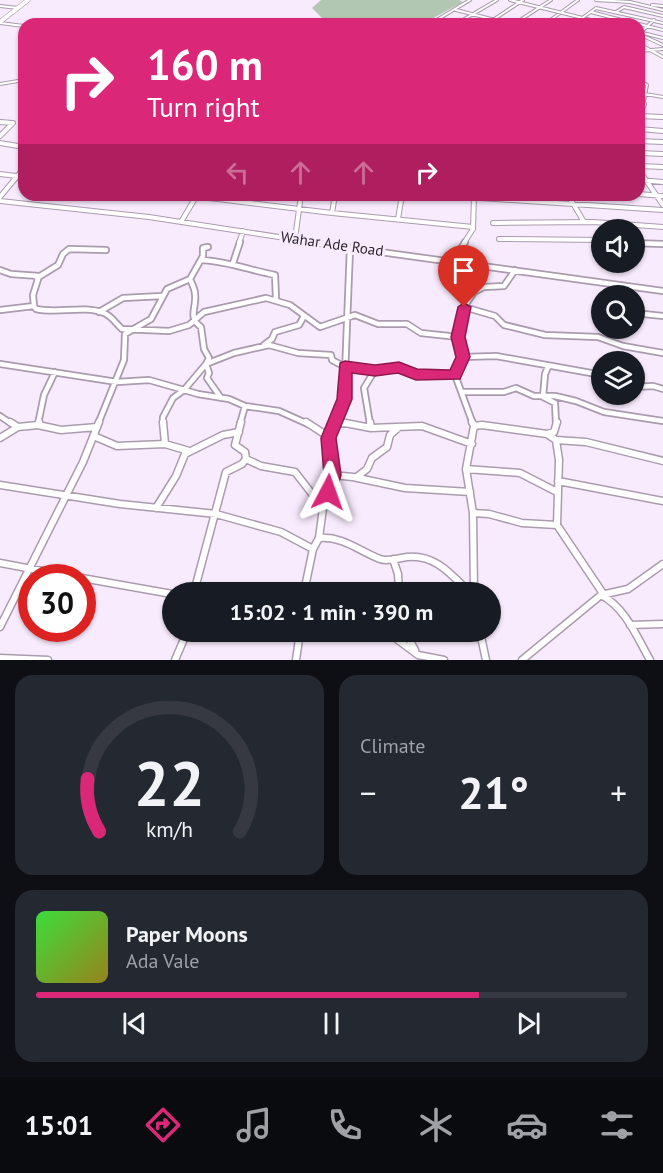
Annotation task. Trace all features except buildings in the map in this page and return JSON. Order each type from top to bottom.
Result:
[{"type":"street","points":[[0,23],[28,0]]},
{"type":"street","points":[[462,0],[468,1]]},
{"type":"street","points":[[466,18],[497,0]]},
{"type":"street","points":[[510,0],[582,18],[596,8],[641,18]]},
{"type":"street","points":[[496,18],[524,0]]},
{"type":"street","points":[[523,18],[551,0]]},
{"type":"street","points":[[553,18],[578,0]]},
{"type":"street","points":[[596,0],[635,2],[662,12]]},
{"type":"street","points":[[440,18],[468,1]]},
{"type":"street","points":[[616,12],[628,2]]},
{"type":"street","points":[[0,6],[18,8]]},
{"type":"street","points":[[624,7],[662,12]]},
{"type":"street","points":[[456,9],[486,18]]},
{"type":"street","points":[[590,12],[614,18]]},
{"type":"street","points":[[645,29],[662,12]]},
{"type":"street","points":[[0,16],[8,16]]},
{"type":"street","points":[[645,19],[663,23]]},
{"type":"street","points":[[0,23],[18,25]]},
{"type":"street","points":[[645,26],[663,30]]},
{"type":"street","points":[[645,34],[663,38]]},
{"type":"street","points":[[645,36],[663,47]]},
{"type":"street","points":[[645,47],[663,57]]},
{"type":"street","points":[[645,50],[663,47]]},
{"type":"street","points":[[0,84],[18,81]]},
{"type":"street","points":[[645,83],[645,94],[663,97]]},
{"type":"street","points":[[645,116],[663,117]]},
{"type":"street","points":[[0,122],[13,123],[0,136]]},
{"type":"street","points":[[645,130],[663,131]]},
{"type":"street","points":[[645,141],[663,142]]},
{"type":"street","points":[[0,143],[18,146]]},
{"type":"street","points":[[645,153],[663,154]]},
{"type":"street","points":[[645,168],[663,167]]},
{"type":"street","points":[[0,174],[17,177],[0,199]]},
{"type":"street","points":[[645,177],[663,205]]},
{"type":"street","points":[[647,180],[663,182]]},
{"type":"street","points":[[645,194],[663,196]]},
{"type":"street","name":"Wahar Ade Road","points":[[0,199],[181,222],[663,291]]},
{"type":"street","points":[[181,222],[194,201]]},
{"type":"street","points":[[236,201],[473,227]]},
{"type":"street","points":[[295,239],[300,201]]},
{"type":"street","points":[[332,213],[334,201]]},
{"type":"street","points":[[398,219],[401,201]]},
{"type":"street","points":[[454,260],[473,227],[473,201]]},
{"type":"street","points":[[530,201],[663,210]]},
{"type":"street","points":[[571,201],[584,222]]},
{"type":"street","points":[[494,223],[584,222],[663,227]]},
{"type":"street","points":[[233,263],[243,231]]},
{"type":"street","points":[[500,240],[591,240]]},
{"type":"street","points":[[645,243],[663,244]]},
{"type":"street","points":[[32,564],[57,514],[63,494],[84,464],[96,437],[97,427],[124,360],[125,334],[151,319],[167,290],[190,279],[201,260],[203,248],[208,247]]},
{"type":"street","points":[[306,582],[313,549],[319,538],[323,508],[332,475],[328,438],[344,399],[350,248]]},
{"type":"street","points":[[38,278],[58,265],[63,254],[69,249],[106,250]]},
{"type":"street","points":[[201,260],[219,260],[249,270],[275,275],[276,299]]},
{"type":"street","points":[[0,270],[11,274],[39,276],[38,278]]},
{"type":"street","points":[[471,582],[473,513],[466,469],[474,426],[455,375],[463,357],[458,337],[464,307],[474,292],[484,287],[504,286],[515,270]]},
{"type":"street","points":[[38,278],[37,288],[33,295],[36,309],[99,312],[111,317],[118,327],[133,330],[169,331],[195,322],[204,312],[213,309],[238,306],[260,299],[276,299],[290,304],[320,327],[355,315],[386,326],[406,324],[421,333],[458,337]]},
{"type":"street","points":[[165,444],[163,417],[173,398],[183,390],[209,358],[204,349],[201,327],[195,322],[191,308],[196,292],[190,279]]},
{"type":"street","points":[[99,312],[123,298],[162,296]]},
{"type":"street","points":[[0,310],[34,306]]},
{"type":"street","points":[[464,307],[495,316],[504,325],[545,335],[598,337],[623,346],[663,353]]},
{"type":"street","points":[[645,314],[663,316]]},
{"type":"street","points":[[206,364],[234,352],[264,345],[272,339],[274,332],[299,325],[304,316]]},
{"type":"street","points":[[264,345],[298,352],[331,355],[332,360],[345,366],[375,370],[399,368],[416,375],[455,375]]},
{"type":"street","points":[[463,357],[496,356],[591,373]]},
{"type":"street","points":[[0,364],[117,382],[148,380],[246,406],[272,409],[301,419],[328,438]]},
{"type":"street","points":[[206,364],[209,373],[207,378],[221,398]]},
{"type":"street","points":[[543,397],[545,374],[548,367]]},
{"type":"street","points":[[371,428],[364,394],[366,383],[375,370]]},
{"type":"street","points":[[38,425],[44,395],[55,372]]},
{"type":"street","points":[[645,386],[663,389]]},
{"type":"street","points":[[462,392],[505,393],[516,388],[531,395],[576,400],[589,408],[604,412],[663,421]]},
{"type":"street","points":[[474,426],[482,425],[547,434],[554,432],[557,421],[555,403],[543,397]]},
{"type":"street","points":[[246,406],[236,445],[244,452],[246,459],[261,466],[295,472],[323,508]]},
{"type":"street","points":[[0,416],[18,427]]},
{"type":"street","points":[[335,424],[339,422],[371,428],[422,426],[472,444]]},
{"type":"street","points":[[0,438],[18,427],[38,425],[61,430],[97,427]]},
{"type":"street","points":[[358,476],[367,469],[372,458],[387,447],[390,435],[399,427]]},
{"type":"street","points":[[156,508],[176,476],[185,454],[222,435],[239,432]]},
{"type":"street","points":[[547,434],[556,440],[586,442],[663,461]]},
{"type":"street","points":[[96,437],[117,446],[165,444],[189,451]]},
{"type":"street","points":[[556,440],[559,460],[557,525],[602,592],[601,595]]},
{"type":"street","points":[[197,582],[226,472],[242,464],[246,459]]},
{"type":"street","points":[[466,469],[520,473],[557,492]]},
{"type":"street","points":[[332,475],[358,476],[391,486],[470,492]]},
{"type":"street","points":[[558,481],[663,501]]},
{"type":"street","points":[[0,485],[156,508],[216,514],[281,532],[313,549]]},
{"type":"street","points":[[473,513],[494,513],[527,524],[549,522],[557,525]]},
{"type":"street","points":[[319,538],[339,539],[362,548],[382,560],[417,556],[435,561],[459,582]]},
{"type":"street","points":[[393,559],[398,582]]},
{"type":"street","points":[[0,563],[18,567]]},
{"type":"street","points":[[522,660],[601,595],[617,594],[642,583],[663,564]]},
{"type":"street","points":[[96,581],[162,592]]},
{"type":"street","points":[[0,627],[18,592]]},
{"type":"street","points":[[601,595],[613,601],[650,660]]},
{"type":"street","points":[[630,625],[663,624]]},
{"type":"street","points":[[175,660],[183,642]]},
{"type":"street","points":[[297,660],[299,642]]},
{"type":"street","points":[[401,642],[418,655],[444,660]]},
{"type":"street","points":[[411,642],[418,655]]},
{"type":"street","points":[[482,642],[486,660]]},
{"type":"street","points":[[529,656],[537,660]]},
{"type":"street","points":[[0,658],[48,660]]},
{"type":"green space","points":[[321,0],[459,0],[463,2],[433,18],[322,18],[312,8]]},
{"type":"route","points":[[328,492],[332,475],[328,438],[335,424],[337,413],[342,408],[345,392],[343,377],[345,366],[375,370],[399,368],[416,375],[455,375],[463,357],[460,353],[458,337],[464,307]]}]
